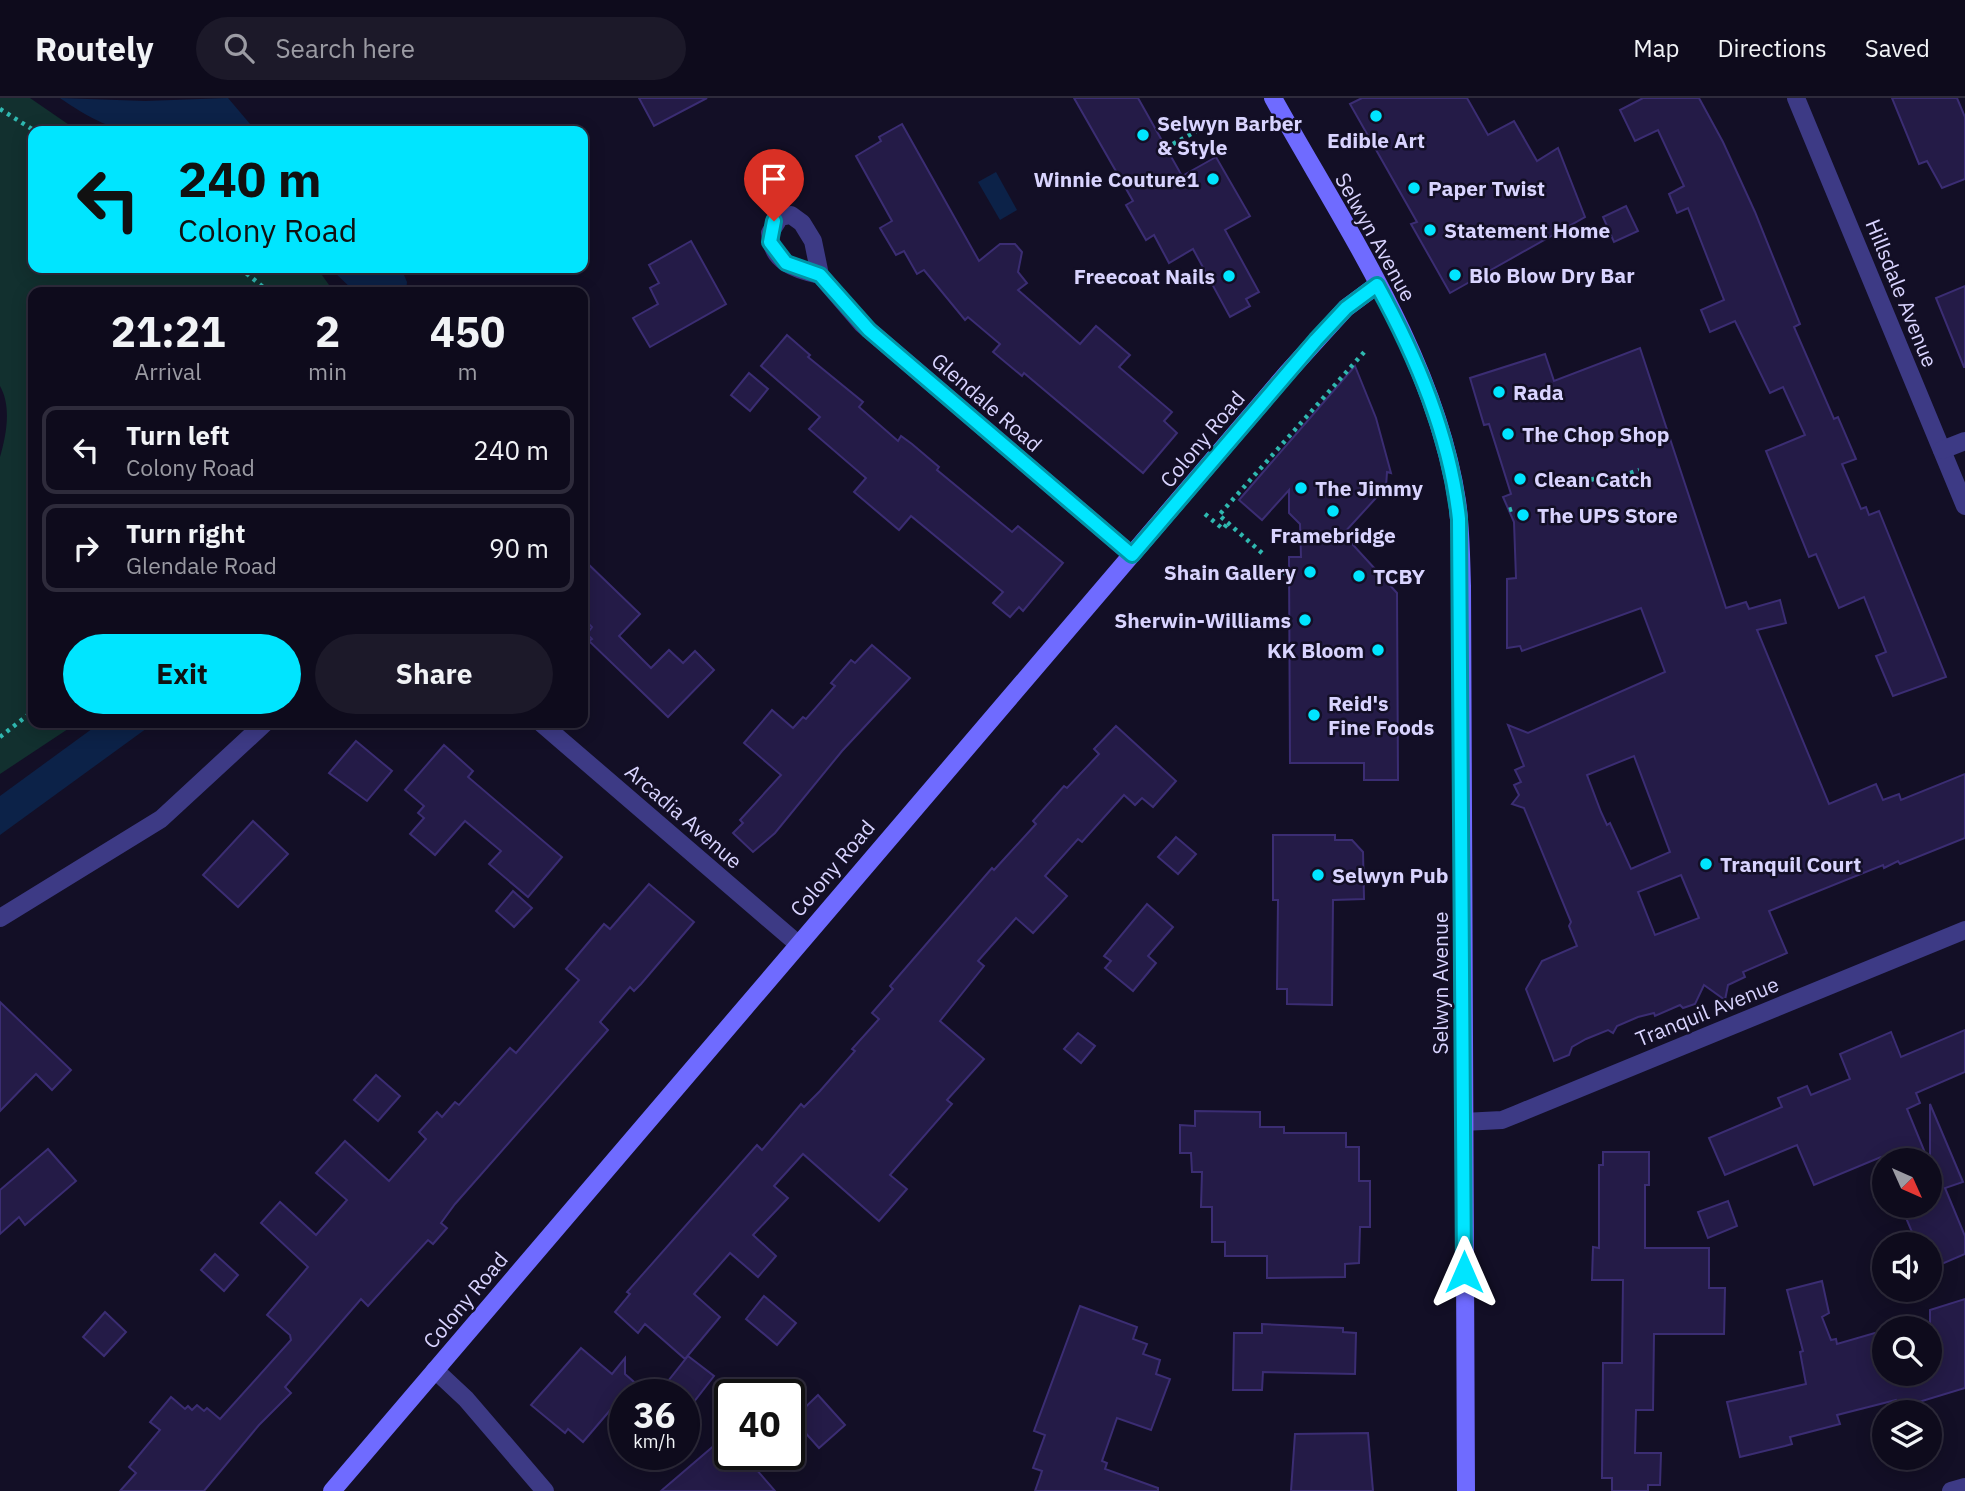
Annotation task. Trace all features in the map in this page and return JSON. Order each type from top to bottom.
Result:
[{"type":"street","name":"Selwyn Avenue","points":[[1273,98],[1404,335],[1430,398],[1452,475],[1459,519],[1466,1491]]},
{"type":"street","name":"Hillsdale Avenue","points":[[1796,98],[1965,506]]},
{"type":"street","name":"Glendale Road","points":[[820,275],[869,330],[1132,555]]},
{"type":"street","name":"Colony Road","points":[[332,1491],[1316,340],[1346,308],[1377,285]]},
{"type":"street","points":[[1942,450],[1965,441]]},
{"type":"street","points":[[0,918],[160,819],[260,728]]},
{"type":"street","name":"Arcadia Avenue","points":[[547,728],[798,944]]},
{"type":"street","name":"Tranquil Avenue","points":[[1463,1122],[1502,1119],[1517,1114],[1965,930]]},
{"type":"street","points":[[435,1370],[466,1399],[545,1491]]},
{"type":"street","points":[[1951,1491],[1965,1487]]},
{"type":"path","points":[[0,109],[28,127]]},
{"type":"path","points":[[1173,144],[1216,120]]},
{"type":"path","points":[[246,273],[262,287]]},
{"type":"path","points":[[1262,553],[1219,515],[1366,350]]},
{"type":"path","points":[[1583,483],[1639,470]]},
{"type":"path","points":[[1205,514],[1223,529],[1228,523]]},
{"type":"path","points":[[1249,574],[1286,573]]},
{"type":"path","points":[[0,737],[28,715]]},
{"type":"green space","points":[[0,98],[30,98],[71,126],[28,126],[28,273],[321,273],[330,287],[28,287],[28,728],[69,728],[0,774],[0,457],[7,412],[0,386]]},
{"type":"water","points":[[60,98],[145,101],[228,98],[252,126],[110,126]]},
{"type":"water","points":[[996,172],[1017,210],[1000,220],[978,182]]},
{"type":"water","points":[[335,273],[403,273],[407,282],[406,287],[350,287]]},
{"type":"water","points":[[93,728],[147,728],[0,835],[0,796]]},
{"type":"building","points":[[639,98],[707,98],[654,126]]},
{"type":"building","points":[[1074,98],[1138,98],[1182,176],[1216,157],[1250,216],[1225,230],[1259,292],[1246,299],[1250,306],[1230,317],[1193,249],[1169,263],[1154,235],[1146,240],[1126,205],[1133,201]]},
{"type":"building","points":[[1362,98],[1467,98],[1488,135],[1514,121],[1537,161],[1558,148],[1585,217],[1450,293],[1411,224],[1417,222],[1350,104]]},
{"type":"building","points":[[1643,98],[1699,98],[1723,142],[1755,212],[1800,324],[1794,327],[1834,419],[1838,417],[1856,459],[1842,464],[1861,509],[1866,507],[1869,515],[1879,511],[1946,677],[1893,696],[1876,656],[1886,652],[1864,597],[1839,608],[1816,554],[1809,557],[1766,451],[1805,435],[1783,387],[1770,393],[1735,321],[1710,332],[1701,310],[1724,300],[1688,208],[1677,213],[1669,194],[1684,186],[1658,130],[1635,141],[1620,110]]},
{"type":"building","points":[[1892,98],[1957,98],[1965,117],[1965,179],[1942,188],[1927,161],[1919,164]]},
{"type":"building","points":[[902,124],[979,261],[1000,244],[1015,244],[1022,252],[1018,272],[1027,283],[1018,290],[1080,344],[1096,326],[1130,355],[1119,367],[1172,412],[1164,421],[1177,433],[1143,473],[1024,373],[1022,376],[993,352],[1000,344],[968,317],[965,320],[924,270],[917,274],[904,251],[896,255],[880,228],[892,221],[856,156],[881,141],[879,137]]},
{"type":"building","points":[[1626,206],[1638,231],[1614,242],[1603,217]]},
{"type":"building","points":[[691,241],[726,304],[650,347],[633,318],[658,304],[650,288],[659,283],[649,265]]},
{"type":"building","points":[[1965,286],[1965,367],[1964,367],[1936,298]]},
{"type":"building","points":[[787,335],[810,355],[808,357],[863,402],[859,407],[898,441],[901,436],[912,444],[939,467],[937,470],[1012,532],[1018,526],[1063,563],[1023,611],[1019,607],[1010,617],[993,603],[1003,592],[911,516],[899,530],[854,492],[866,478],[809,429],[820,417],[761,366]]},
{"type":"building","points":[[1640,348],[1726,608],[1746,602],[1749,609],[1780,600],[1786,623],[1757,630],[1829,804],[1876,784],[1883,800],[1899,794],[1901,800],[1965,774],[1965,838],[1900,864],[1898,861],[1884,868],[1883,865],[1769,911],[1787,953],[1743,972],[1745,977],[1728,985],[1725,1000],[1704,985],[1695,1004],[1683,1008],[1680,1005],[1655,1016],[1654,1013],[1638,1017],[1617,1026],[1613,1033],[1608,1030],[1586,1039],[1572,1047],[1569,1055],[1554,1061],[1526,989],[1542,961],[1577,946],[1569,926],[1571,922],[1524,808],[1512,804],[1519,795],[1514,785],[1521,782],[1515,770],[1524,766],[1508,725],[1528,733],[1665,672],[1641,608],[1522,651],[1520,646],[1507,648],[1507,579],[1516,578],[1514,522],[1503,497],[1511,494],[1489,424],[1484,425],[1470,378],[1545,354],[1554,381]],"holes":[[[1634,756],[1670,852],[1631,869],[1610,823],[1607,825],[1587,775]],[[1681,875],[1699,918],[1655,935],[1638,892]]]},
{"type":"building","points":[[1355,366],[1376,418],[1391,473],[1387,472],[1386,487],[1343,534],[1397,593],[1398,780],[1364,780],[1364,763],[1290,763],[1289,557],[1301,557],[1300,524],[1289,513],[1289,490],[1262,520],[1239,500]]},
{"type":"building","points":[[749,373],[768,389],[750,411],[731,395]]},
{"type":"building","points":[[588,564],[640,614],[619,636],[651,668],[669,650],[683,663],[695,651],[714,670],[668,717],[589,641],[592,639],[588,633],[592,627],[588,623]]},
{"type":"building","points":[[872,645],[910,678],[842,751],[775,833],[753,852],[733,833],[743,823],[740,820],[781,775],[744,743],[772,710],[793,728],[803,717],[806,719],[835,686],[831,683],[851,660],[855,663]]},
{"type":"building","points":[[1116,726],[1176,781],[1153,807],[1142,798],[1135,805],[1124,795],[1082,842],[1078,839],[1045,876],[1067,896],[1033,933],[1016,918],[978,961],[984,966],[940,1021],[984,1059],[947,1100],[952,1104],[890,1175],[907,1189],[879,1221],[803,1154],[774,1186],[788,1198],[753,1235],[776,1256],[758,1277],[730,1253],[694,1294],[720,1317],[685,1359],[645,1324],[638,1333],[615,1312],[630,1294],[627,1292],[757,1145],[762,1150],[801,1104],[804,1107],[855,1051],[852,1049],[879,1019],[872,1013],[893,989],[890,986],[992,868],[994,870],[1036,824],[1033,821],[1064,786],[1067,788],[1099,754],[1094,749]]},
{"type":"building","points":[[356,741],[392,771],[367,801],[329,773]]},
{"type":"building","points":[[444,745],[473,771],[468,777],[562,857],[528,897],[489,864],[501,851],[465,821],[435,855],[410,834],[424,818],[418,813],[424,806],[405,790]]},
{"type":"building","points":[[253,821],[288,854],[238,907],[203,875]]},
{"type":"building","points":[[1273,835],[1335,835],[1335,840],[1352,840],[1363,852],[1364,899],[1333,900],[1332,1005],[1287,1004],[1287,989],[1277,989],[1278,900],[1273,900]]},
{"type":"building","points":[[1176,837],[1196,854],[1178,874],[1158,857]]},
{"type":"building","points":[[649,884],[694,922],[641,984],[634,991],[630,987],[600,1022],[608,1030],[455,1204],[441,1223],[447,1228],[433,1244],[428,1240],[368,1306],[361,1299],[285,1387],[291,1393],[259,1425],[204,1491],[120,1491],[136,1473],[129,1467],[160,1430],[150,1422],[171,1397],[185,1409],[188,1406],[192,1410],[197,1405],[204,1411],[207,1408],[220,1419],[291,1340],[290,1335],[267,1315],[308,1267],[261,1223],[280,1202],[316,1235],[347,1200],[316,1173],[345,1141],[389,1181],[426,1139],[419,1132],[437,1112],[442,1117],[455,1102],[459,1105],[510,1048],[516,1053],[579,980],[566,969],[604,924],[610,929]]},
{"type":"building","points":[[513,891],[532,908],[514,927],[496,911]]},
{"type":"building","points":[[1147,904],[1173,927],[1148,956],[1156,963],[1133,991],[1105,968],[1111,961],[1104,956]]},
{"type":"building","points":[[0,1002],[71,1070],[52,1090],[36,1074],[0,1111]]},
{"type":"building","points":[[1965,1030],[1965,1072],[1916,1093],[1920,1103],[1907,1109],[1923,1148],[1872,1148],[1872,1161],[1814,1185],[1797,1145],[1725,1175],[1709,1138],[1782,1107],[1778,1098],[1807,1086],[1811,1095],[1850,1079],[1840,1054],[1891,1032],[1901,1057]]},
{"type":"building","points":[[1078,1033],[1095,1046],[1081,1063],[1064,1049]]},
{"type":"building","points":[[376,1075],[400,1096],[378,1121],[354,1100]]},
{"type":"building","points":[[1930,1104],[1963,1182],[1945,1188],[1965,1236],[1965,1254],[1942,1264],[1942,1232],[1912,1232],[1906,1218],[1942,1218],[1942,1148],[1930,1148]]},
{"type":"building","points":[[1195,1111],[1260,1112],[1260,1127],[1284,1127],[1284,1133],[1346,1133],[1346,1147],[1359,1147],[1359,1181],[1370,1181],[1370,1227],[1360,1227],[1359,1263],[1345,1264],[1345,1277],[1267,1278],[1267,1256],[1225,1256],[1225,1242],[1212,1242],[1212,1207],[1201,1207],[1202,1172],[1192,1172],[1191,1153],[1180,1153],[1180,1125],[1195,1126]]},
{"type":"building","points":[[48,1149],[76,1181],[25,1225],[19,1217],[0,1234],[0,1190]]},
{"type":"building","points":[[1603,1152],[1649,1152],[1649,1185],[1645,1185],[1645,1248],[1709,1248],[1709,1288],[1725,1288],[1724,1334],[1654,1334],[1653,1410],[1636,1410],[1635,1453],[1661,1453],[1660,1485],[1648,1485],[1648,1491],[1612,1491],[1612,1478],[1602,1478],[1603,1363],[1622,1363],[1623,1280],[1592,1280],[1593,1247],[1599,1248],[1599,1165],[1603,1165]]},
{"type":"building","points":[[1728,1201],[1737,1226],[1708,1238],[1698,1212]]},
{"type":"building","points":[[215,1254],[238,1275],[224,1291],[201,1270]]},
{"type":"building","points":[[1822,1281],[1829,1313],[1822,1317],[1831,1340],[1836,1339],[1837,1344],[1872,1334],[1872,1386],[1942,1386],[1942,1316],[1930,1316],[1930,1310],[1965,1299],[1965,1388],[1925,1400],[1872,1400],[1872,1406],[1837,1415],[1840,1424],[1790,1437],[1792,1444],[1740,1457],[1727,1402],[1806,1384],[1800,1352],[1803,1351],[1787,1290]]},
{"type":"building","points":[[764,1296],[796,1323],[777,1345],[746,1319]]},
{"type":"building","points":[[1080,1306],[1137,1327],[1133,1339],[1147,1344],[1143,1354],[1160,1360],[1156,1374],[1170,1379],[1151,1430],[1117,1418],[1102,1461],[1107,1463],[1105,1469],[1158,1488],[1158,1491],[1035,1491],[1042,1471],[1033,1468],[1045,1435],[1034,1431]]},
{"type":"building","points":[[105,1312],[126,1332],[104,1356],[83,1337]]},
{"type":"building","points":[[1262,1324],[1343,1328],[1343,1332],[1356,1333],[1355,1374],[1263,1372],[1262,1390],[1233,1390],[1234,1333],[1262,1333]]},
{"type":"building","points":[[581,1348],[612,1374],[625,1358],[625,1374],[631,1379],[609,1379],[609,1412],[583,1442],[568,1429],[565,1433],[531,1405]]},
{"type":"building","points":[[688,1356],[714,1376],[700,1394],[700,1379],[670,1379]]},
{"type":"building","points":[[818,1395],[845,1425],[819,1448],[805,1432],[805,1407]]},
{"type":"building","points":[[1368,1433],[1373,1491],[1291,1491],[1295,1434]]},
{"type":"building","points":[[714,1446],[714,1470],[757,1470],[775,1491],[661,1491],[686,1470],[700,1470],[700,1458]]},
{"type":"place","name":"Edible Art","points":[[1376,116]]},
{"type":"place","name":"Selwyn Barber & Style","points":[[1143,135]]},
{"type":"place","name":"Winnie Couture1","points":[[1213,179]]},
{"type":"place","name":"Paper Twist","points":[[1414,188]]},
{"type":"place","name":"Statement Home","points":[[1430,230]]},
{"type":"place","name":"Blo Blow Dry Bar","points":[[1455,275]]},
{"type":"place","name":"Freecoat Nails","points":[[1229,276]]},
{"type":"place","name":"Rada","points":[[1499,392]]},
{"type":"place","name":"The Chop Shop","points":[[1508,434]]},
{"type":"place","name":"Clean Catch","points":[[1520,479]]},
{"type":"place","name":"The Jimmy","points":[[1301,488]]},
{"type":"place","name":"Framebridge","points":[[1333,511]]},
{"type":"place","name":"The UPS Store","points":[[1523,515]]},
{"type":"place","name":"Shain Gallery","points":[[1310,572]]},
{"type":"place","name":"TCBY","points":[[1359,576]]},
{"type":"place","name":"Sherwin-Williams","points":[[1305,620]]},
{"type":"place","name":"KK Bloom","points":[[1378,650]]},
{"type":"place","name":"Reid's Fine Foods","points":[[1314,715]]},
{"type":"place","name":"Tranquil Court","points":[[1706,864]]},
{"type":"place","name":"Selwyn Pub","points":[[1318,875]]},
{"type":"route","points":[[774,221],[770,242],[779,258],[795,268],[820,275],[869,330],[1132,555],[1316,340],[1346,308],[1377,285],[1404,335],[1430,398],[1452,475],[1461,540],[1464,1272]]}]
